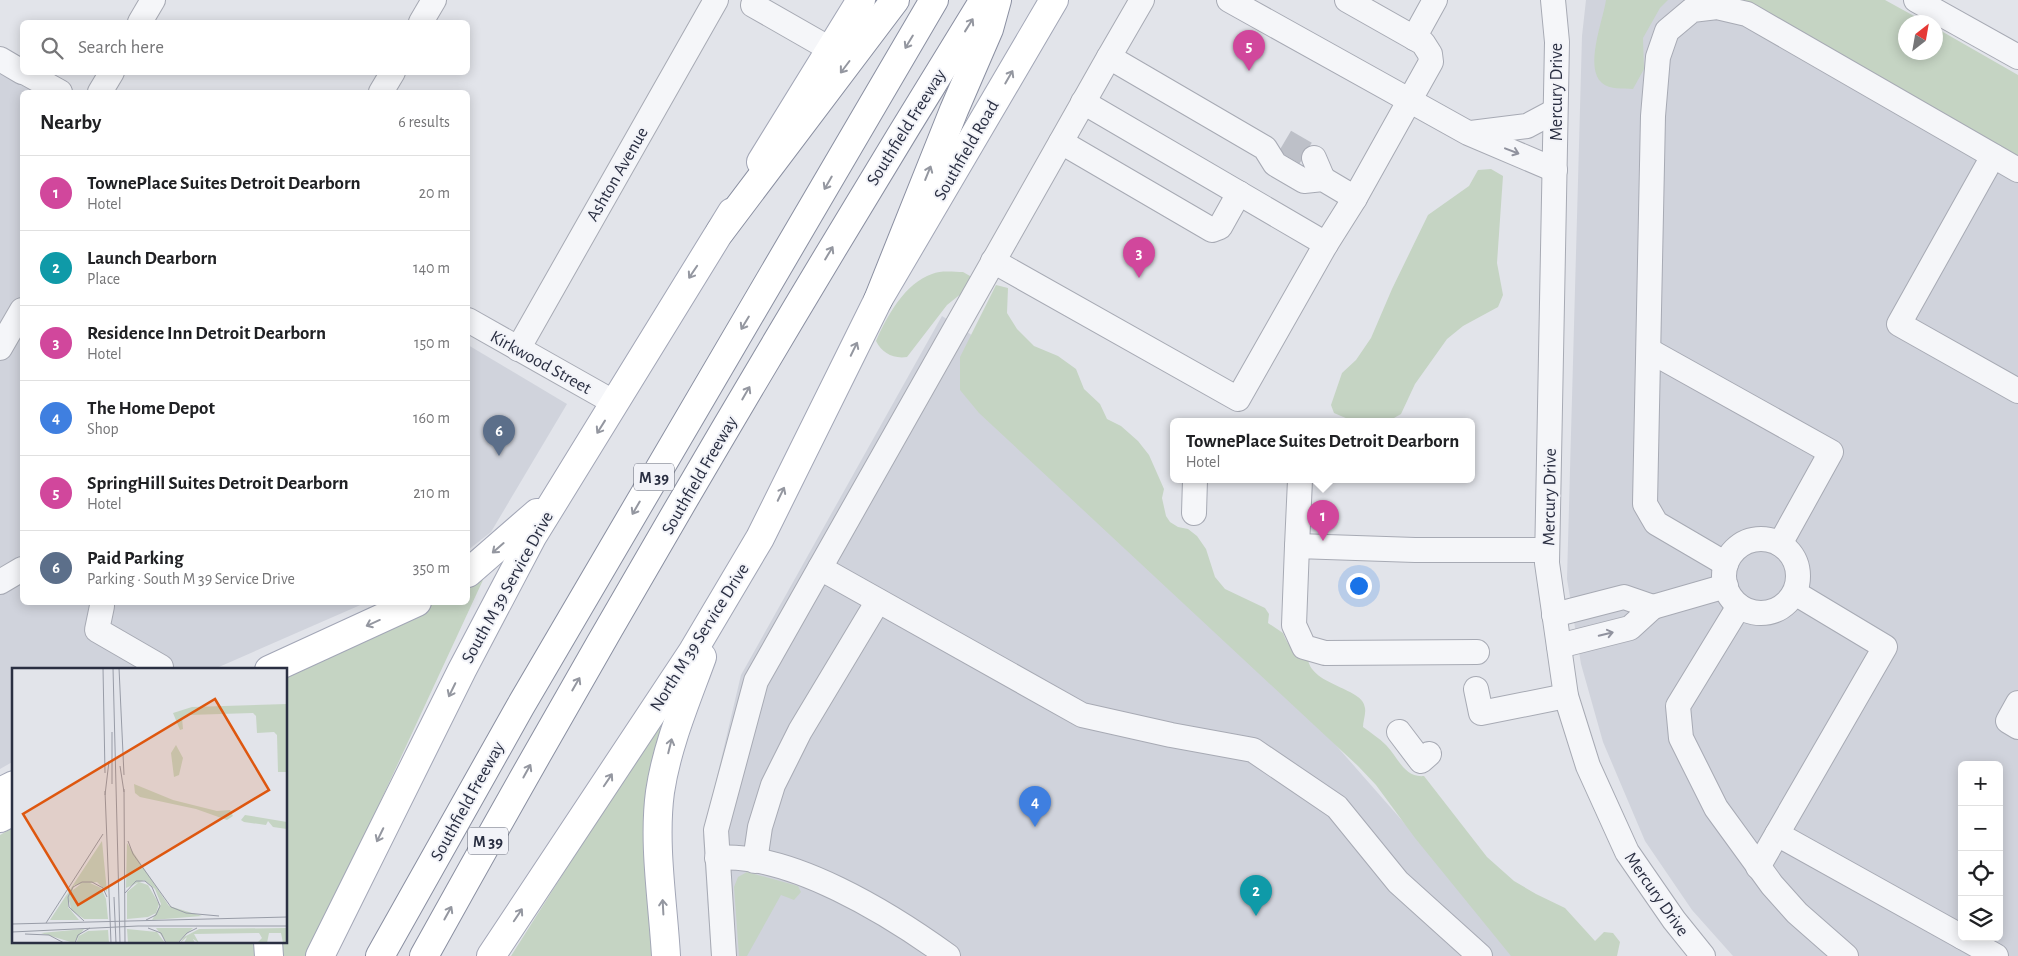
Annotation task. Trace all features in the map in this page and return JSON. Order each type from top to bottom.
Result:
[{"type":"main road","points":[[720,232],[860,0]]},
{"type":"main road","points":[[720,232],[895,0]]},
{"type":"main road","name":"Southfield Freeway","points":[[380,956],[520,706],[934,0]]},
{"type":"main road","name":"Southfield Freeway","points":[[424,956],[552,726],[749,388],[984,0]]},
{"type":"main road","points":[[878,300],[954,110],[989,29],[997,0]]},
{"type":"main road","name":"Southfield Road","points":[[878,300],[1054,0]]},
{"type":"main road","name":"South M 39 Service Drive","points":[[320,956],[462,670],[532,537],[688,280],[720,232]]},
{"type":"main road","name":"North M 39 Service Drive","points":[[490,956],[677,676],[760,538],[878,300]]},
{"type":"main road","points":[[470,570],[495,551],[538,512],[569,476]]},
{"type":"main road","points":[[666,956],[658,823],[663,777],[673,736],[704,651],[760,538]]},
{"type":"main road","points":[[273,668],[410,605]]},
{"type":"main road","points":[[0,792],[12,786]]},
{"type":"main road","points":[[0,818],[12,812]]},
{"type":"street","points":[[141,20],[153,0]]},
{"type":"street","points":[[422,20],[434,0]]},
{"type":"street","name":"Ashton Avenue","points":[[518,348],[716,0]]},
{"type":"street","points":[[724,956],[716,830],[756,681],[1142,0]]},
{"type":"street","points":[[1229,0],[1468,133],[1555,170]]},
{"type":"street","points":[[993,262],[1238,399],[1326,244],[1355,198],[1410,102],[1431,62],[1430,54],[1423,43],[1347,0]]},
{"type":"street","points":[[1414,38],[1435,0]]},
{"type":"street","name":"Mercury Drive","points":[[1553,0],[1557,42],[1547,550],[1566,696],[1588,766],[1627,852],[1674,920],[1703,956]]},
{"type":"street","points":[[1916,0],[2018,57]]},
{"type":"street","points":[[753,5],[830,49]]},
{"type":"street","points":[[1726,575],[1656,523],[1645,504],[1650,351],[1653,116],[1658,57],[1667,31],[1692,10],[1717,7],[1747,14],[2018,170]]},
{"type":"street","points":[[1109,56],[1275,144],[1275,164],[1304,181],[1318,169],[1355,198]]},
{"type":"street","points":[[0,59],[20,70]]},
{"type":"street","points":[[29,75],[56,90]]},
{"type":"street","points":[[101,90],[110,75]]},
{"type":"street","points":[[382,90],[391,75]]},
{"type":"street","points":[[1083,102],[1326,244]]},
{"type":"street","points":[[1468,133],[1527,126],[1555,112]]},
{"type":"street","points":[[1061,142],[1212,230],[1220,227],[1239,193]]},
{"type":"street","points":[[1993,156],[1899,324],[2018,391]]},
{"type":"street","points":[[0,348],[20,313]]},
{"type":"street","name":"Kirkwood Street","points":[[470,321],[615,403]]},
{"type":"street","points":[[1650,351],[1832,452],[1780,544]]},
{"type":"street","points":[[1194,513],[1195,483]]},
{"type":"street","points":[[1300,483],[1294,625],[1304,647],[1325,653],[1478,652]]},
{"type":"street","points":[[1760,539],[1773,540],[1780,544],[1793,556],[1798,568],[1799,581],[1795,593],[1784,606],[1768,613],[1756,614],[1739,606],[1728,593],[1726,575],[1736,548],[1747,541],[1760,539]]},
{"type":"street","points":[[1297,546],[1415,550],[1547,550]]},
{"type":"street","points":[[820,568],[1082,714],[1171,735],[1253,750],[1337,807],[1398,882],[1480,956]]},
{"type":"street","points":[[0,582],[20,570]]},
{"type":"street","points":[[1559,646],[1630,628],[1653,607],[1726,575]]},
{"type":"street","points":[[1758,867],[1885,647],[1795,593]]},
{"type":"street","points":[[1554,615],[1624,598],[1653,607]]},
{"type":"street","points":[[755,861],[760,827],[773,785],[800,731],[878,600]]},
{"type":"street","points":[[102,606],[97,630],[161,667]]},
{"type":"street","points":[[1739,606],[1678,706],[1681,738],[1716,808],[1758,867],[1797,913],[1846,956]]},
{"type":"street","points":[[1476,689],[1476,717],[1566,696]]},
{"type":"street","points":[[2018,704],[2008,721],[2018,727]]},
{"type":"street","points":[[1399,732],[1421,761],[1429,754]]},
{"type":"street","points":[[1777,834],[1958,935]]},
{"type":"street","points":[[717,858],[734,856],[811,876],[865,903],[948,956]]},
{"type":"street","points":[[1969,941],[1996,956]]},
{"type":"shaded area","points":[[1586,0],[1854,0],[1898,44],[1898,60],[1943,60],[1943,56],[2018,93],[2018,956],[1733,956],[1692,910],[1645,841],[1603,742],[1581,664],[1567,579],[1582,36]]},
{"type":"shaded area","points":[[0,69],[36,90],[20,90],[20,605],[360,605],[217,668],[12,668],[12,762],[0,769]]},
{"type":"shaded area","points":[[942,316],[981,341],[1521,956],[711,956],[703,836],[741,675]]},
{"type":"shaded area","points":[[470,346],[567,404],[491,532],[470,548]]},
{"type":"green space","points":[[1606,0],[1668,0],[1660,8],[1643,38],[1644,69],[1633,89],[1609,87],[1602,83],[1597,76],[1595,66],[1596,43]]},
{"type":"green space","points":[[1741,0],[1885,0],[1912,15],[1898,15],[1898,60],[1943,60],[1943,32],[2018,75],[2018,158]]},
{"type":"green space","points":[[1491,169],[1503,176],[1497,263],[1503,295],[1498,307],[1463,326],[1447,339],[1415,384],[1401,414],[1394,418],[1346,418],[1334,413],[1331,405],[1342,373],[1356,360],[1371,338],[1392,289],[1428,215],[1469,186],[1478,170]]},
{"type":"green space","points":[[963,272],[970,276],[972,285],[947,305],[907,357],[893,356],[881,349],[876,341],[880,331],[891,311],[913,285],[922,278],[936,273]]},
{"type":"green space","points":[[996,285],[1008,288],[1007,313],[1017,329],[1034,346],[1058,356],[1076,369],[1084,389],[1100,404],[1107,419],[1121,426],[1138,441],[1149,455],[1164,489],[1162,498],[1166,516],[1170,522],[1178,527],[1188,529],[1197,536],[1206,549],[1215,577],[1225,589],[1265,608],[1269,614],[1268,623],[1283,633],[1290,646],[1308,660],[1312,669],[1319,676],[1348,691],[1362,701],[1365,708],[1363,727],[1386,745],[1406,770],[1417,776],[1424,776],[1487,857],[1514,881],[1565,908],[1595,941],[1604,932],[1613,933],[1620,942],[1617,956],[1511,956],[1415,838],[1376,785],[1358,766],[979,413],[960,390],[960,357]]},
{"type":"green space","points":[[483,580],[363,839],[305,956],[281,956],[279,944],[288,944],[288,672],[432,605],[470,605],[470,586]]},
{"type":"green space","points":[[668,708],[661,956],[511,956]]},
{"type":"green space","points":[[12,828],[12,944],[258,944],[259,956],[0,956],[0,835]]},
{"type":"green space","points":[[747,872],[798,886],[801,892],[794,900],[781,895],[747,956],[739,956],[734,887],[738,877]]},
{"type":"tunnel","points":[[1285,141],[1314,158]]},
{"type":"place","name":"SpringHill Suites Detroit Dearborn","points":[[1249,71]]},
{"type":"place","name":"Residence Inn Detroit Dearborn","points":[[1139,278]]},
{"type":"place","name":"Paid Parking","points":[[499,456]]},
{"type":"place","name":"TownePlace Suites Detroit Dearborn","points":[[1323,541]]},
{"type":"place","name":"The Home Depot","points":[[1035,827]]},
{"type":"place","name":"Launch Dearborn","points":[[1256,916]]}]
